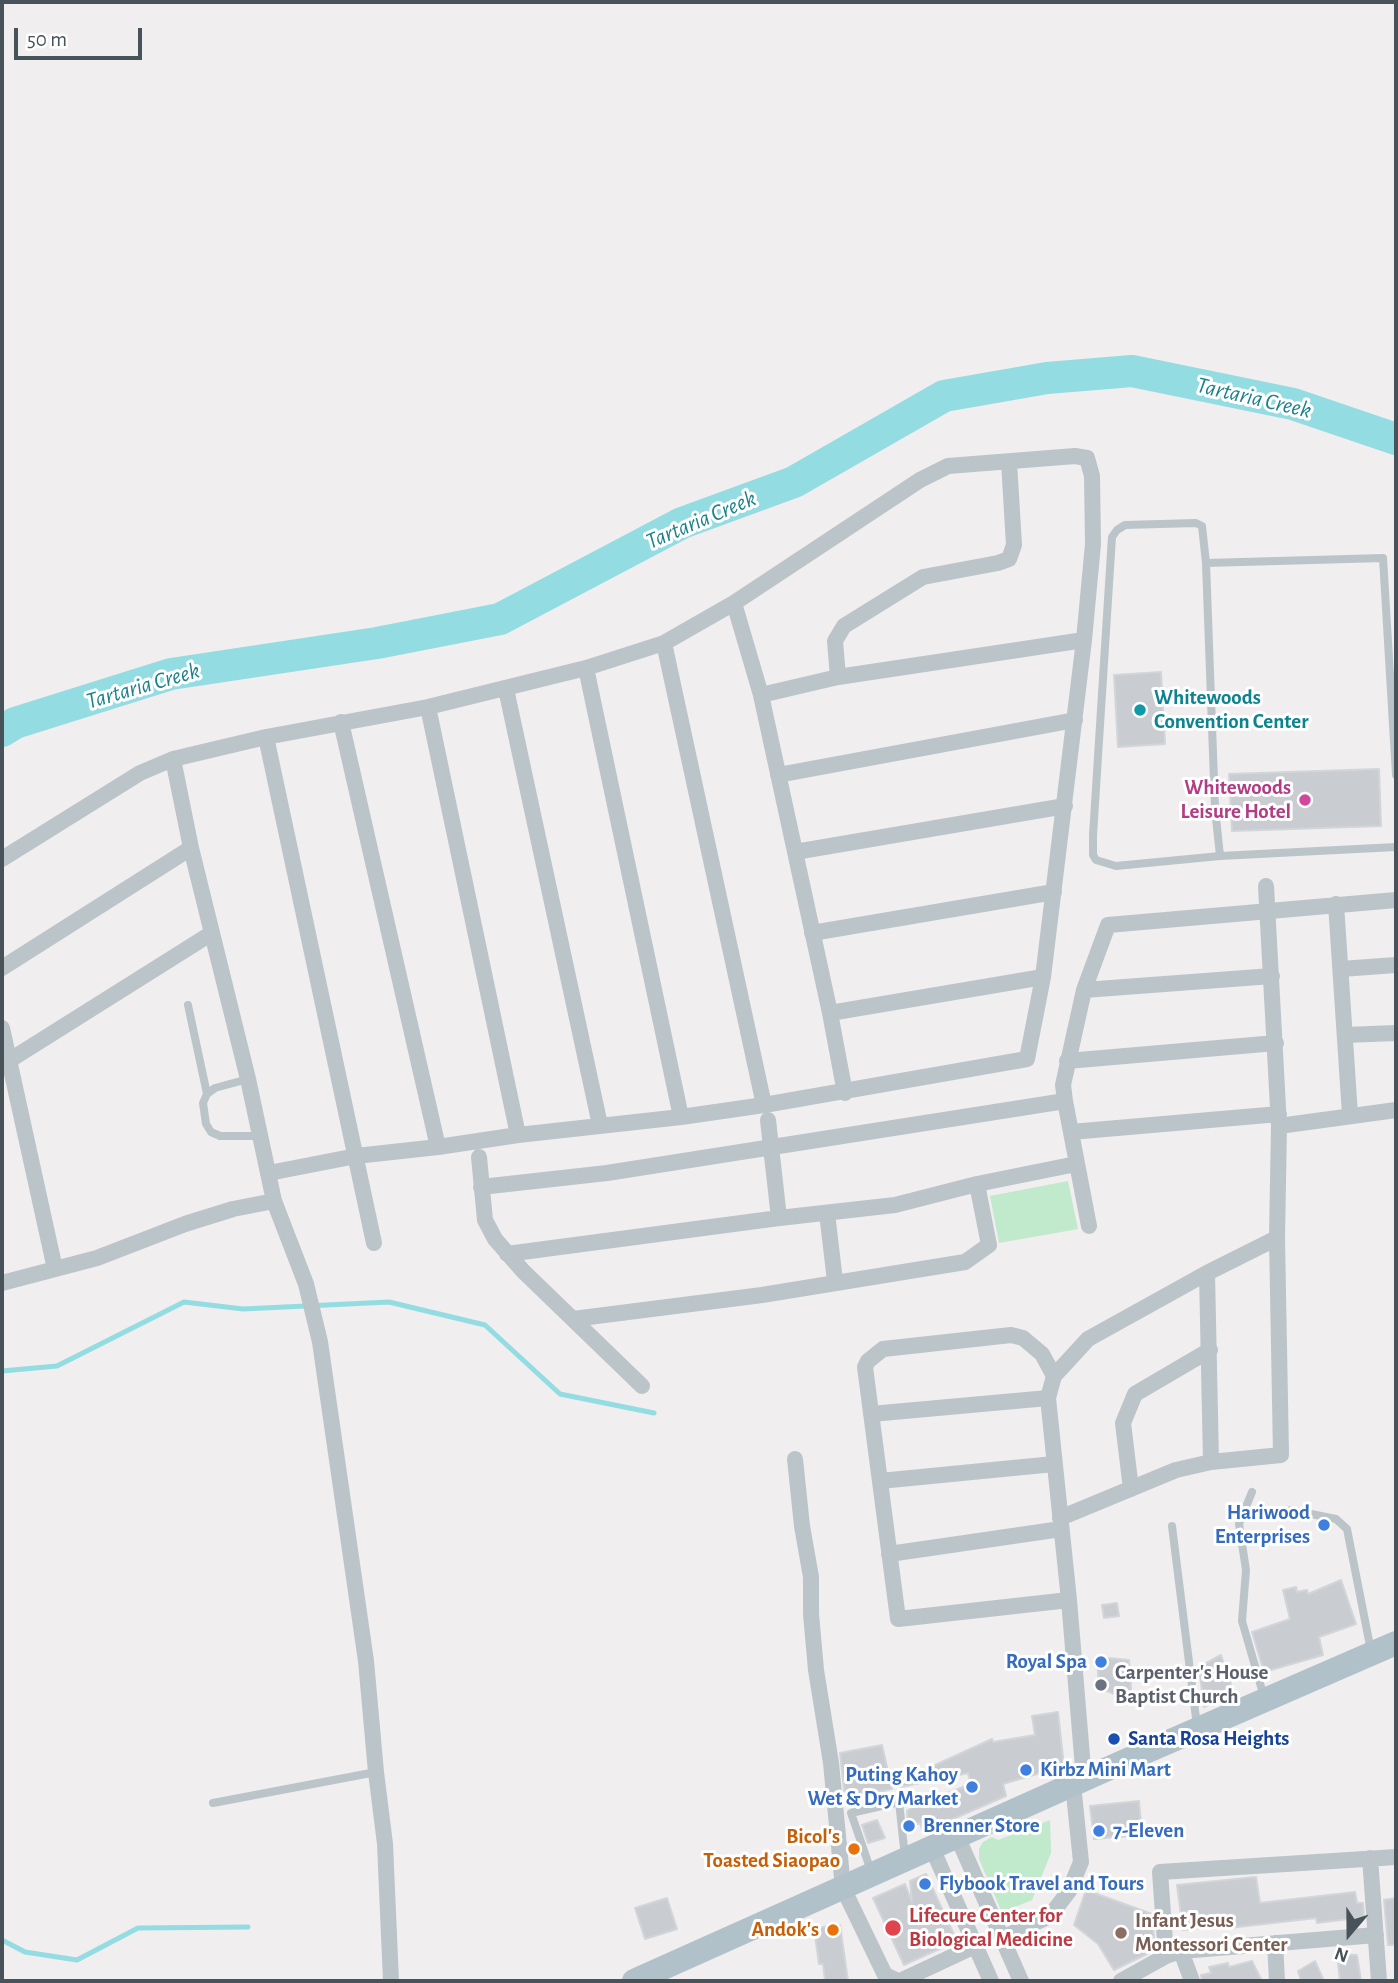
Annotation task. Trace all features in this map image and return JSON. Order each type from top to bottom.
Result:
[{"type":"main road","points":[[634,1981],[1396,1643]]},
{"type":"street","points":[[2,859],[140,773],[173,759],[266,737],[428,707],[506,689],[586,668],[664,643],[734,603],[920,480],[948,466],[1075,456],[1087,458],[1092,475],[1093,544],[1084,640],[1043,976],[1027,1059],[845,1093],[766,1112],[681,1117],[518,1135],[356,1156],[269,1173]]},
{"type":"street","points":[[838,677],[835,641],[844,626],[923,577],[1009,559],[1014,545],[1009,463]]},
{"type":"street","points":[[734,603],[761,695],[845,1093]]},
{"type":"street","points":[[761,695],[838,677],[1084,640]]},
{"type":"street","points":[[664,643],[766,1112],[779,1218]]},
{"type":"street","points":[[586,668],[681,1117]]},
{"type":"street","points":[[506,689],[600,1125]]},
{"type":"street","points":[[428,707],[518,1135]]},
{"type":"street","points":[[778,775],[1076,720]]},
{"type":"street","points":[[341,722],[438,1147]]},
{"type":"street","points":[[266,737],[374,1243]]},
{"type":"street","points":[[173,759],[191,848],[248,1079],[274,1201],[306,1284],[320,1342],[366,1661],[376,1772],[386,1844],[394,1978]]},
{"type":"street","points":[[795,852],[1065,806]]},
{"type":"street","points":[[2,968],[191,848]]},
{"type":"street","points":[[889,1554],[1060,1523],[1176,1470],[1211,1462],[1281,1455],[1277,1238],[1279,1120],[1266,886]]},
{"type":"street","points":[[812,933],[1054,892]]},
{"type":"street","points":[[1089,1226],[1063,1085],[1084,990],[1108,925],[1396,900]]},
{"type":"street","points":[[1336,904],[1350,1115]]},
{"type":"street","points":[[9,1060],[212,933]]},
{"type":"street","points":[[1341,969],[1396,965]]},
{"type":"street","points":[[830,1013],[1043,976]]},
{"type":"street","points":[[1084,990],[1272,976]]},
{"type":"street","points":[[2,1028],[55,1269]]},
{"type":"street","points":[[1345,1035],[1396,1033]]},
{"type":"street","points":[[1067,1061],[1276,1043]]},
{"type":"street","points":[[481,1187],[607,1173],[1065,1101]]},
{"type":"street","points":[[1072,1132],[1396,1110]]},
{"type":"street","points":[[479,1157],[488,1229],[507,1254],[642,1386]]},
{"type":"street","points":[[507,1254],[895,1205],[977,1184],[1076,1164]]},
{"type":"street","points":[[573,1319],[762,1295],[835,1281],[965,1262],[989,1245],[977,1184]]},
{"type":"street","points":[[2,1283],[97,1258],[185,1224],[233,1209],[274,1201]]},
{"type":"street","points":[[827,1213],[835,1281]]},
{"type":"street","points":[[1002,1938],[1050,1916],[1069,1891],[1081,1862],[1069,1600],[1048,1398],[1054,1376],[1088,1339],[1207,1273],[1277,1238]]},
{"type":"street","points":[[1207,1273],[1211,1462]]},
{"type":"street","points":[[1054,1376],[1042,1353],[1023,1338],[1011,1335],[883,1349],[868,1361],[865,1367],[898,1619],[1069,1600]]},
{"type":"street","points":[[1131,1489],[1124,1423],[1135,1394],[1210,1350]]},
{"type":"street","points":[[871,1414],[1048,1398]]},
{"type":"street","points":[[795,1459],[811,1577],[816,1670],[831,1763],[844,1888],[890,1980],[975,1946]]},
{"type":"street","points":[[880,1481],[1054,1464]]},
{"type":"street","points":[[957,1836],[1021,1981]]},
{"type":"street","points":[[932,1848],[991,1981]]},
{"type":"street","points":[[1192,1981],[1173,1953],[1160,1872],[1396,1857]]},
{"type":"street","points":[[1370,1858],[1379,1981]]},
{"type":"street","points":[[1121,1981],[1173,1953],[1376,1936]]},
{"type":"street","points":[[1275,1943],[1277,1981]]},
{"type":"lane","points":[[1220,856],[1215,808],[1206,563],[1202,526],[1196,523],[1125,525],[1112,537],[1093,848],[1096,860],[1116,866],[1220,856],[1396,847]]},
{"type":"lane","points":[[1206,563],[1382,558],[1396,775]]},
{"type":"lane","points":[[188,1005],[207,1094]]},
{"type":"lane","points":[[248,1079],[215,1088],[207,1094],[203,1103],[205,1124],[211,1132],[220,1136],[260,1136]]},
{"type":"lane","points":[[1252,1492],[1239,1524],[1246,1570],[1242,1620],[1265,1700]]},
{"type":"lane","points":[[1291,1510],[1336,1519],[1347,1529],[1371,1654]]},
{"type":"lane","points":[[1172,1526],[1198,1729]]},
{"type":"lane","points":[[213,1803],[376,1772]]},
{"type":"lane","points":[[872,1875],[851,1814],[899,1801],[905,1860]]},
{"type":"green space","points":[[1068,1181],[1078,1229],[999,1243],[990,1196]]},
{"type":"green space","points":[[1050,1820],[1051,1853],[1032,1900],[1015,1907],[1016,1919],[1006,1922],[979,1859],[979,1849],[983,1842],[992,1837],[998,1840]]},
{"type":"building","name":"Whitewoods Convention Center","points":[[1161,672],[1165,744],[1118,747],[1114,675]]},
{"type":"building","name":"Whitewoods Leisure Hotel","points":[[1379,769],[1381,826],[1232,831],[1229,774]]},
{"type":"building","points":[[1341,1580],[1356,1624],[1319,1637],[1323,1655],[1264,1672],[1252,1632],[1290,1619],[1283,1590],[1296,1587],[1297,1592],[1307,1590],[1308,1594]]},
{"type":"building","points":[[1117,1603],[1119,1616],[1104,1618],[1102,1605]]},
{"type":"building","points":[[1221,1655],[1234,1693],[1204,1707],[1199,1667]]},
{"type":"building","points":[[1097,1657],[1129,1660],[1132,1701],[1099,1688]]},
{"type":"building","points":[[1058,1712],[1064,1766],[1003,1784],[1006,1796],[923,1832],[920,1823],[908,1827],[907,1811],[914,1806],[971,1784],[968,1773],[901,1787],[900,1781],[992,1739],[993,1742],[1035,1735],[1032,1716]]},
{"type":"building","points":[[882,1745],[892,1789],[845,1799],[840,1753]]},
{"type":"building","points":[[1139,1801],[1142,1835],[1094,1839],[1090,1806]]},
{"type":"building","points":[[877,1820],[885,1838],[868,1843],[862,1825]]},
{"type":"building","points":[[926,1874],[957,1941],[904,1965],[873,1898],[905,1884],[912,1902],[910,1881]]},
{"type":"building","points":[[1256,1877],[1260,1903],[1355,1892],[1357,1903],[1363,1903],[1364,1917],[1317,1923],[1316,1918],[1229,1928],[1228,1925],[1183,1930],[1177,1885]]},
{"type":"building","name":"Infant Jesus Montessori Center","points":[[1086,1890],[1152,1914],[1155,1950],[1114,1970],[1098,1944],[1074,1925]]},
{"type":"building","points":[[667,1898],[677,1929],[645,1939],[635,1908]]},
{"type":"building","points":[[1396,1898],[1396,1945],[1388,1945],[1384,1900]]},
{"type":"building","points":[[840,1925],[848,1981],[825,1981],[823,1964],[819,1964],[814,1928]]},
{"type":"building","points":[[1337,1954],[1357,1955],[1361,1981],[1340,1981]]},
{"type":"building","points":[[1252,1961],[1262,1981],[1202,1981],[1201,1975],[1211,1973],[1209,1967],[1228,1963],[1229,1967]]},
{"type":"building","points":[[1315,1961],[1324,1981],[1301,1981],[1298,1971]]},
{"type":"waterway","name":"Tartaria Creek","points":[[2,731],[15,723],[171,674],[377,643],[500,619],[682,523],[794,482],[944,396],[1047,378],[1132,371],[1293,404],[1396,439]]},
{"type":"waterway","points":[[2,1371],[57,1366],[184,1302],[243,1309],[389,1302],[485,1325],[560,1394],[654,1413]]},
{"type":"waterway","points":[[2,1940],[25,1952],[77,1960],[138,1928],[248,1927]]},
{"type":"place","name":"Whitewoods Convention Center","points":[[1140,710]]},
{"type":"place","name":"Whitewoods Leisure Hotel","points":[[1305,800]]},
{"type":"place","name":"Hariwood Enterprises","points":[[1324,1525]]},
{"type":"place","name":"Royal Spa","points":[[1101,1662]]},
{"type":"place","name":"Carpenter's House Baptist Church","points":[[1101,1685]]},
{"type":"place","name":"Santa Rosa Heights","points":[[1114,1739]]},
{"type":"place","name":"Kirbz Mini Mart","points":[[1026,1770]]},
{"type":"place","name":"Puting Kahoy Wet & Dry Market","points":[[972,1787]]},
{"type":"place","name":"Brenner Store","points":[[909,1826]]},
{"type":"place","name":"7-Eleven","points":[[1099,1831]]},
{"type":"place","name":"Bicol's Toasted Siaopao","points":[[854,1849]]},
{"type":"place","name":"Flybook Travel and Tours","points":[[925,1884]]},
{"type":"place","name":"Lifecure Center for Biological Medicine","points":[[893,1928]]},
{"type":"place","name":"Andok's","points":[[833,1930]]},
{"type":"place","name":"Infant Jesus Montessori Center","points":[[1121,1933]]}]
